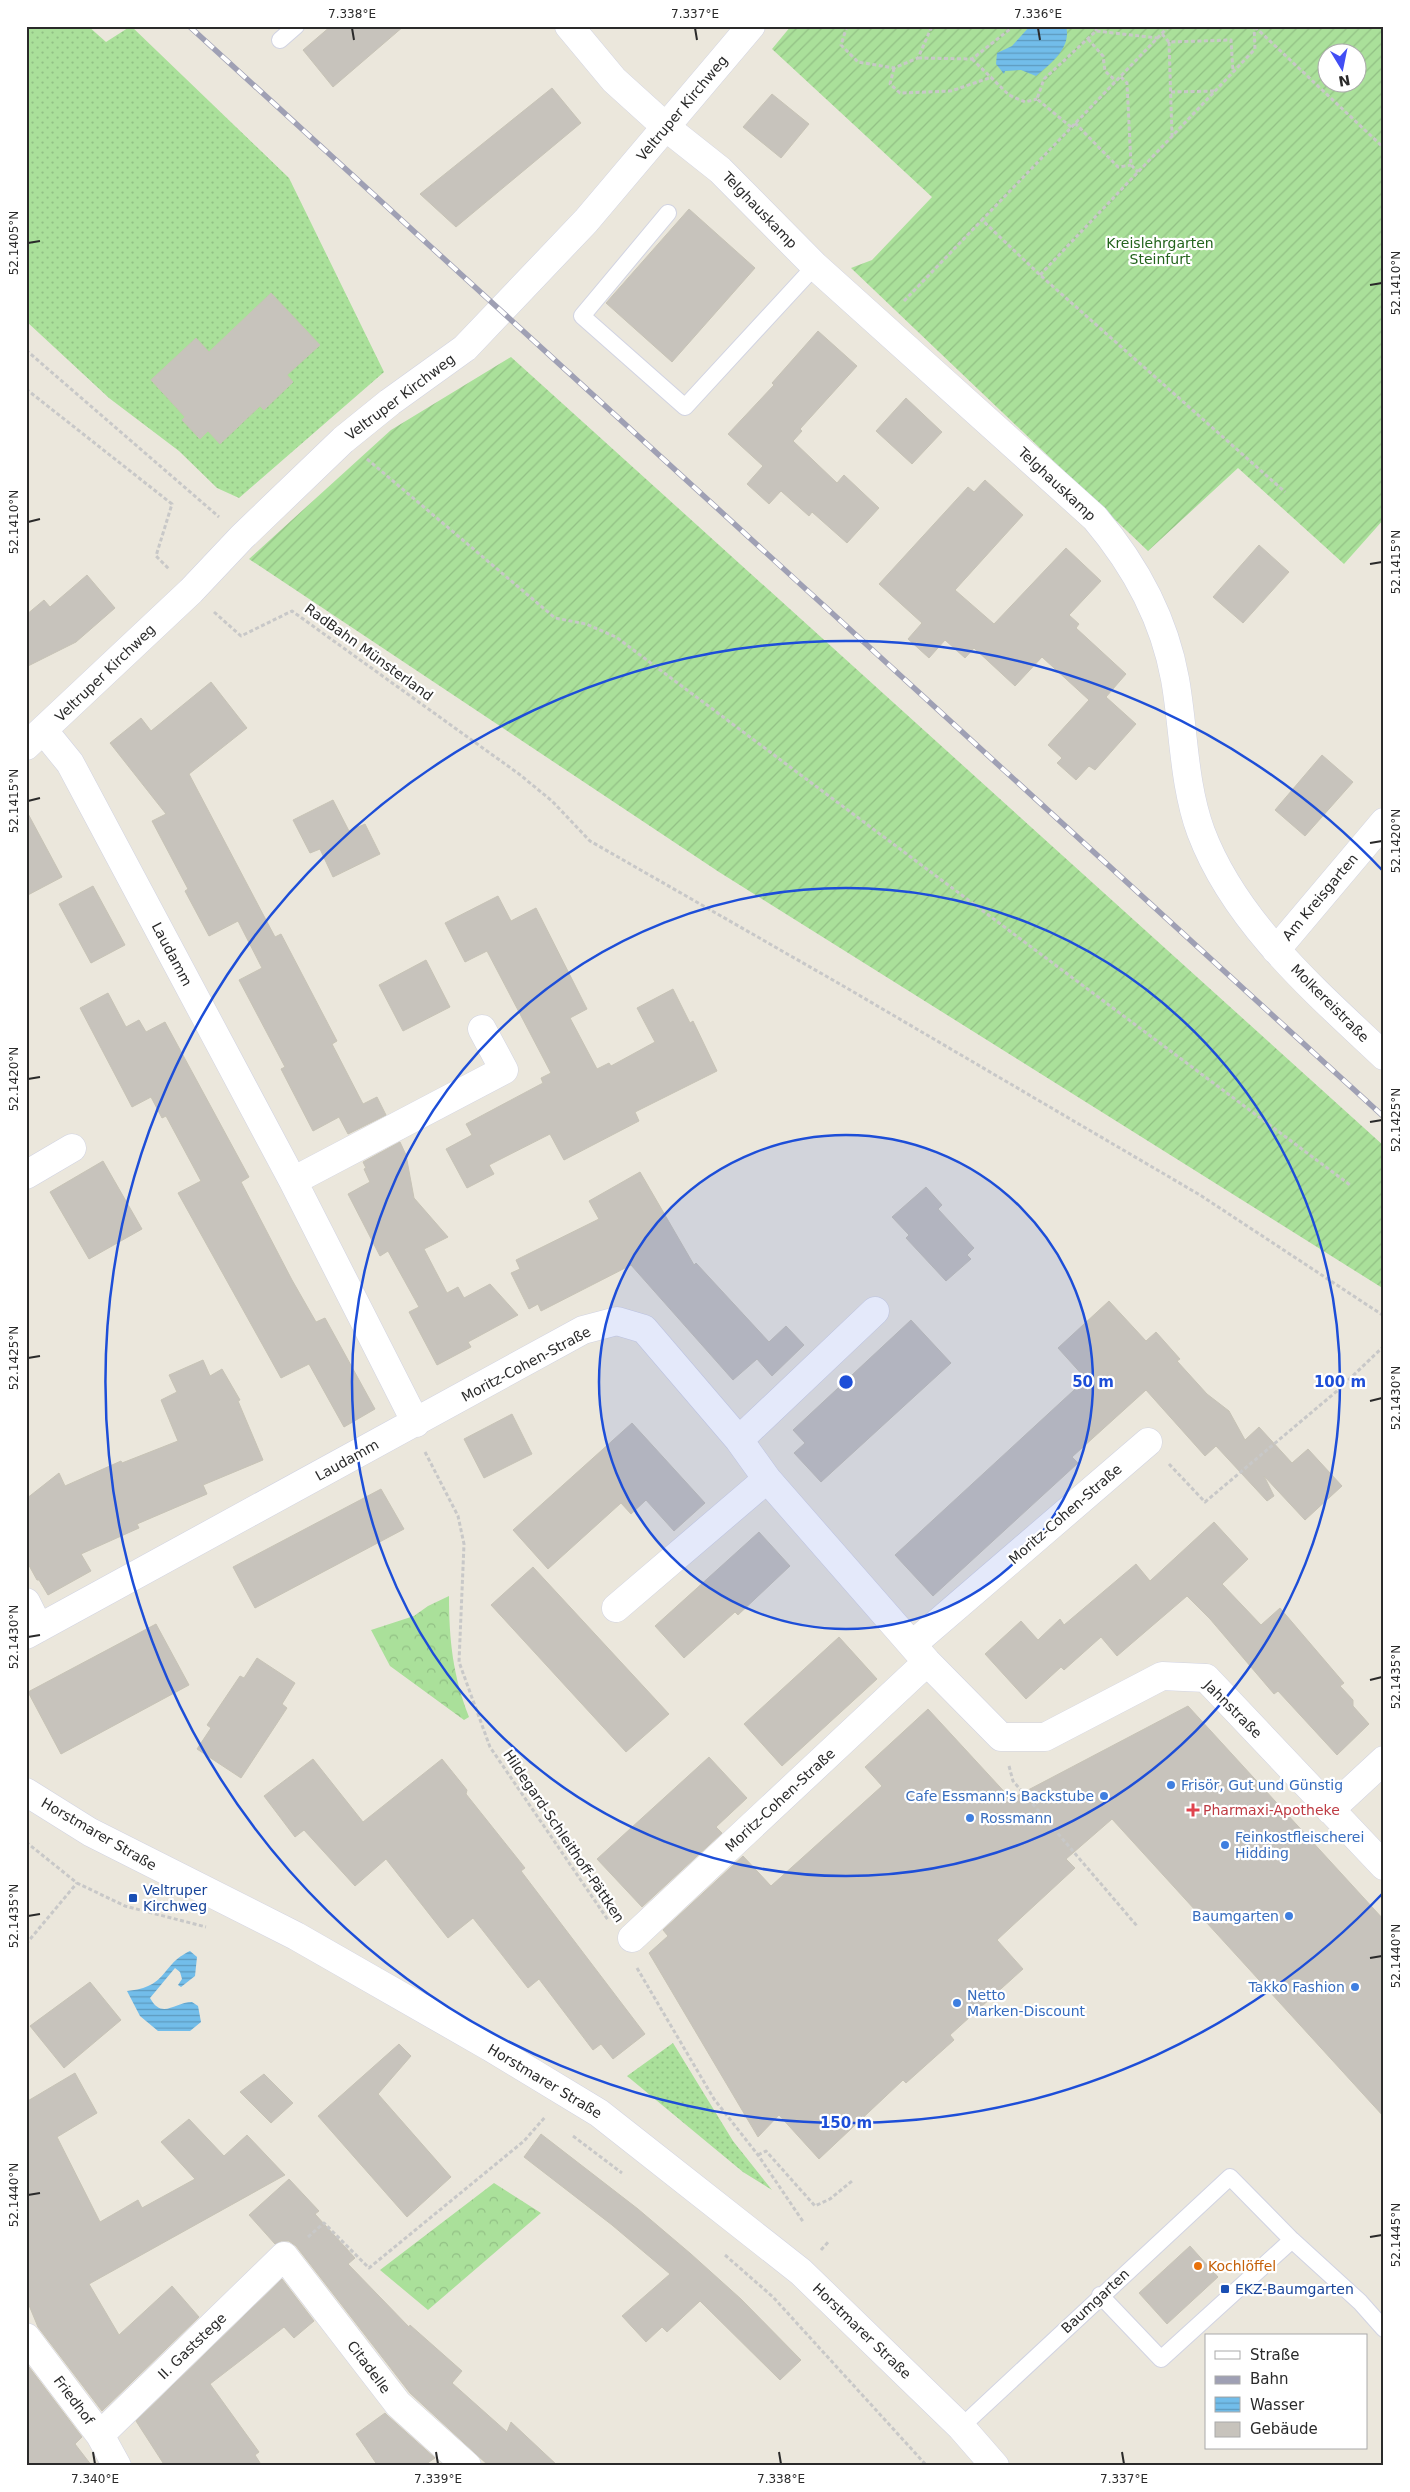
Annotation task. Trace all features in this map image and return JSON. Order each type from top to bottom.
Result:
[{"type":"street","name":"Telghauskamp","points":[[569,26],[614,80],[667,128],[720,170],[815,266],[1087,511],[1116,543],[1140,579],[1155,613],[1174,677],[1190,792],[1201,832],[1227,886],[1276,950]]},
{"type":"street","name":"Veltruper Kirchweg","points":[[35,739],[191,591],[242,537],[343,440],[390,402],[465,348],[580,228],[667,128],[751,26]]},
{"type":"street","name":"Laudamm","points":[[26,1602],[33,1631],[416,1423],[293,1181],[70,763],[35,739]]},
{"type":"street","name":"Am Kreisgarten","points":[[1276,950],[1384,822]]},
{"type":"street","name":"Molkereistraße","points":[[1276,950],[1384,1056]]},
{"type":"street","points":[[293,1181],[504,1070],[482,1030]]},
{"type":"street","points":[[26,1175],[72,1148]]},
{"type":"street","points":[[739,1440],[875,1310]]},
{"type":"street","name":"Moritz-Cohen-Straße","points":[[416,1423],[583,1330],[617,1321],[644,1330],[739,1440],[767,1479],[920,1653],[1001,1737]]},
{"type":"street","name":"Moritz-Cohen-Straße","points":[[625,1942],[920,1653],[1148,1442]]},
{"type":"street","points":[[616,1608],[767,1479]]},
{"type":"street","name":"Jahnstraße","points":[[1001,1737],[1045,1737],[1162,1676],[1206,1678],[1384,1866]]},
{"type":"street","points":[[1330,1810],[1384,1760]]},
{"type":"street","name":"Horstmarer Straße","points":[[26,1792],[99,1837],[296,1936],[490,2047],[599,2113],[801,2272],[961,2427],[995,2466]]},
{"type":"street","name":"II. Gaststege","points":[[100,2435],[284,2256]]},
{"type":"street","name":"Citadelle","points":[[284,2256],[398,2404],[467,2466]]},
{"type":"street","name":"Friedhof","points":[[26,2338],[100,2435],[117,2466]]},
{"type":"lane","points":[[280,40],[296,26]]},
{"type":"lane","points":[[668,213],[582,316],[685,407],[815,266]]},
{"type":"lane","name":"Baumgarten","points":[[961,2427],[1100,2295],[1230,2177],[1292,2240]]},
{"type":"lane","points":[[1100,2295],[1162,2359],[1292,2240],[1360,2302],[1384,2329]]},
{"type":"path","points":[[847,26],[841,45],[858,62],[894,68],[918,58],[972,59],[1014,26]]},
{"type":"path","points":[[918,58],[932,26]]},
{"type":"path","points":[[1096,26],[1096,32]]},
{"type":"path","points":[[904,301],[1169,26]]},
{"type":"path","points":[[1040,275],[1255,49],[1254,26]]},
{"type":"path","points":[[1254,26],[1384,148]]},
{"type":"path","points":[[1037,99],[1044,79],[1096,32],[1160,36],[1169,42],[1231,40],[1233,73]]},
{"type":"path","points":[[1088,39],[1103,56],[1105,71],[1116,81]]},
{"type":"path","points":[[1169,42],[1172,136]]},
{"type":"path","points":[[972,59],[1009,95],[1025,102],[1037,99]]},
{"type":"path","points":[[894,68],[890,84],[900,93],[951,91],[992,77]]},
{"type":"path","points":[[1121,77],[1127,83],[1131,165],[1138,172]]},
{"type":"path","points":[[1171,92],[1215,91]]},
{"type":"path","points":[[1037,99],[1071,127]]},
{"type":"path","points":[[1075,123],[1118,167],[1131,165]]},
{"type":"path","points":[[982,220],[1040,275],[1285,492]]},
{"type":"path","points":[[26,350],[242,537]]},
{"type":"path","name":"RadBahn Münsterland","points":[[26,389],[172,504],[156,556],[241,636],[292,611],[519,774],[552,801],[590,841],[862,997],[1200,1195],[1384,1316]]},
{"type":"path","points":[[343,440],[554,618],[586,624],[616,636],[1350,1185]]},
{"type":"path","points":[[1148,1442],[1205,1502],[1337,1391],[1384,1346]]},
{"type":"path","name":"Hildegard-Schleithoff-Pättken","points":[[416,1423],[423,1447],[458,1516],[464,1544],[459,1662],[490,1747],[625,1942],[714,2099],[758,2155],[804,2224]]},
{"type":"path","points":[[1001,1737],[1013,1781],[1137,1926]]},
{"type":"path","points":[[26,1842],[77,1883],[125,1906],[210,1928]]},
{"type":"path","points":[[26,1944],[77,1883]]},
{"type":"path","points":[[539,2110],[554,2122]]},
{"type":"path","points":[[284,2256],[324,2223],[369,2268],[524,2141],[546,2116]]},
{"type":"path","points":[[570,2133],[624,2175]]},
{"type":"path","points":[[758,2155],[766,2151],[815,2206],[830,2199],[852,2181]]},
{"type":"path","points":[[723,2253],[773,2297],[927,2466]]},
{"type":"green space","points":[[26,26],[88,26],[106,42],[131,26],[289,178],[384,372],[239,498],[217,488],[179,451],[109,398],[26,321]]},
{"type":"green space","name":"Kreislehrgarten Steinfurt","points":[[791,26],[1384,26],[1384,519],[1344,564],[1238,468],[1148,551],[851,268],[872,260],[932,197],[772,49]]},
{"type":"green space","points":[[511,357],[1384,1146],[1384,1289],[719,872],[249,559],[391,430]]},
{"type":"green space","points":[[449,1596],[453,1658],[459,1687],[469,1717],[464,1720],[390,1666],[371,1630],[414,1616],[428,1606]]},
{"type":"green space","points":[[673,2043],[733,2141],[772,2190],[743,2172],[627,2076]]},
{"type":"green space","points":[[494,2183],[541,2213],[428,2310],[380,2270]]},
{"type":"water","points":[[1030,26],[1066,26],[1067,34],[1063,48],[1053,61],[1036,76],[1021,70],[1005,71],[1004,74],[996,64],[997,53],[1012,46]]},
{"type":"water","points":[[190,1951],[197,1957],[195,1976],[181,1987],[178,1985],[182,1979],[180,1972],[175,1968],[150,1998],[159,2008],[164,2009],[192,2002],[198,2006],[201,2022],[190,2031],[158,2031],[140,2016],[127,1991],[141,1989],[150,1985],[163,1975],[180,1957]]},
{"type":"building","points":[[331,26],[404,26],[333,87],[303,50]]},
{"type":"building","points":[[552,88],[581,123],[456,227],[420,194]]},
{"type":"building","points":[[772,94],[809,124],[781,158],[743,127]]},
{"type":"building","points":[[689,209],[755,268],[672,362],[606,303]]},
{"type":"building","points":[[271,293],[320,345],[287,375],[293,382],[264,410],[260,406],[220,444],[208,431],[200,439],[182,420],[185,417],[151,380],[196,338],[209,352]]},
{"type":"building","points":[[818,331],[857,366],[800,429],[802,431],[793,441],[837,483],[844,475],[879,508],[847,543],[812,512],[809,516],[781,491],[769,504],[747,484],[763,466],[728,434],[774,385],[772,383]]},
{"type":"building","points":[[906,398],[942,432],[912,464],[876,431]]},
{"type":"building","points":[[985,480],[1023,515],[955,590],[994,624],[1066,548],[1101,581],[1069,615],[1079,624],[1076,628],[1126,674],[1106,697],[1136,724],[1095,770],[1089,766],[1076,780],[1057,763],[1062,758],[1048,745],[1089,700],[1042,657],[1015,686],[974,648],[965,658],[945,640],[929,658],[908,639],[922,623],[879,584],[968,487],[974,492]]},
{"type":"building","points":[[1259,545],[1289,572],[1243,623],[1213,597]]},
{"type":"building","points":[[87,575],[115,608],[76,642],[26,667],[26,615],[44,600],[50,607]]},
{"type":"building","points":[[211,682],[247,728],[189,774],[275,937],[281,934],[337,1041],[332,1044],[363,1104],[377,1097],[386,1115],[348,1134],[339,1117],[313,1131],[281,1069],[285,1067],[239,980],[262,968],[238,921],[209,936],[185,891],[188,889],[152,821],[166,814],[110,743],[141,718],[151,731]]},
{"type":"building","points":[[1322,755],[1353,782],[1305,836],[1275,810]]},
{"type":"building","points":[[333,800],[349,831],[365,824],[380,854],[333,877],[320,849],[310,853],[293,820]]},
{"type":"building","points":[[26,810],[62,877],[26,896]]},
{"type":"building","points":[[93,886],[125,945],[91,963],[59,904]]},
{"type":"building","points":[[498,896],[511,921],[536,908],[587,1009],[570,1018],[597,1069],[609,1063],[611,1066],[655,1042],[637,1008],[673,989],[690,1023],[693,1021],[717,1071],[635,1112],[639,1121],[564,1160],[550,1134],[489,1165],[494,1174],[467,1188],[446,1149],[472,1135],[466,1124],[543,1083],[541,1078],[551,1073],[487,951],[465,962],[445,923]]},
{"type":"building","points":[[426,960],[450,1007],[403,1031],[379,985]]},
{"type":"building","points":[[108,993],[126,1027],[139,1020],[146,1032],[165,1022],[249,1177],[241,1182],[292,1280],[316,1322],[325,1318],[375,1409],[344,1427],[309,1364],[281,1378],[178,1193],[201,1181],[166,1116],[162,1118],[151,1097],[132,1107],[80,1008]]},
{"type":"building","points":[[400,1142],[406,1155],[414,1198],[448,1237],[424,1249],[447,1293],[458,1287],[464,1298],[490,1284],[518,1315],[468,1342],[471,1347],[437,1365],[409,1312],[419,1307],[388,1251],[380,1256],[348,1194],[370,1182],[363,1162]]},
{"type":"building","points":[[103,1161],[142,1229],[89,1259],[50,1192]]},
{"type":"building","points":[[640,1172],[694,1265],[696,1263],[769,1342],[786,1326],[804,1345],[772,1376],[757,1359],[733,1380],[631,1265],[541,1311],[538,1304],[529,1309],[511,1273],[520,1269],[516,1260],[599,1219],[589,1201]]},
{"type":"building","points":[[926,1187],[942,1205],[938,1209],[974,1248],[967,1255],[971,1259],[946,1281],[906,1238],[909,1235],[892,1217]]},
{"type":"building","points":[[1109,1301],[1146,1341],[1156,1332],[1180,1359],[1177,1361],[1207,1394],[1229,1411],[1245,1440],[1259,1427],[1292,1463],[1308,1449],[1342,1486],[1305,1520],[1264,1476],[1274,1496],[1267,1501],[1216,1446],[1205,1456],[1146,1390],[1072,1457],[1078,1463],[933,1596],[895,1555],[1086,1379],[1058,1348]]},
{"type":"building","points":[[911,1320],[951,1363],[821,1482],[794,1453],[805,1443],[793,1430]]},
{"type":"building","points":[[203,1360],[210,1376],[222,1369],[240,1400],[238,1401],[263,1460],[203,1485],[207,1494],[137,1524],[139,1528],[81,1554],[91,1571],[48,1595],[26,1560],[26,1499],[59,1473],[65,1486],[121,1461],[122,1463],[178,1441],[161,1400],[177,1392],[169,1375]]},
{"type":"building","points":[[512,1414],[532,1454],[484,1478],[464,1439]]},
{"type":"building","points":[[632,1423],[705,1503],[674,1531],[646,1500],[631,1514],[621,1503],[548,1569],[513,1530]]},
{"type":"building","points":[[381,1489],[404,1529],[255,1608],[233,1567]]},
{"type":"building","points":[[1214,1522],[1248,1559],[1222,1584],[1261,1625],[1280,1608],[1344,1683],[1340,1686],[1353,1700],[1353,1706],[1369,1724],[1337,1755],[1278,1691],[1274,1694],[1210,1619],[1187,1596],[1117,1656],[1101,1637],[1064,1670],[1061,1667],[1026,1699],[985,1654],[1021,1621],[1038,1640],[1060,1619],[1064,1625],[1136,1564],[1150,1581]]},
{"type":"building","points":[[759,1532],[790,1566],[738,1615],[735,1612],[684,1658],[655,1626]]},
{"type":"building","points":[[533,1567],[669,1714],[626,1752],[491,1605]]},
{"type":"building","points":[[156,1624],[189,1685],[61,1754],[28,1692]]},
{"type":"building","points":[[839,1637],[877,1679],[782,1766],[744,1724]]},
{"type":"building","points":[[257,1658],[295,1683],[282,1704],[287,1708],[241,1778],[197,1749],[211,1728],[207,1725],[240,1676],[244,1678]]},
{"type":"building","points":[[1188,1706],[1384,1920],[1384,2117],[1112,1819],[1066,1859],[1075,1868],[997,1940],[1023,1969],[950,2035],[954,2040],[906,2083],[903,2080],[819,2159],[779,2115],[758,2137],[649,1953],[668,1936],[663,1930],[743,1856],[771,1886],[882,1786],[865,1767],[928,1709],[1011,1799]]},
{"type":"building","points":[[709,1757],[747,1798],[716,1827],[722,1833],[642,1907],[597,1859]]},
{"type":"building","points":[[313,1759],[363,1822],[442,1759],[467,1790],[466,1794],[525,1868],[521,1871],[645,2034],[613,2059],[601,2044],[593,2050],[539,1979],[528,1988],[473,1918],[448,1938],[386,1859],[355,1886],[304,1830],[295,1837],[264,1796]]},
{"type":"building","points":[[90,1982],[121,2020],[64,2068],[30,2026]]},
{"type":"building","points":[[399,2044],[411,2056],[378,2094],[451,2177],[407,2217],[318,2116]]},
{"type":"building","points":[[75,2073],[97,2113],[57,2137],[100,2222],[138,2200],[142,2208],[195,2179],[161,2142],[189,2119],[224,2156],[247,2135],[285,2175],[89,2284],[119,2335],[172,2286],[199,2317],[102,2411],[38,2327],[26,2298],[26,2102]]},
{"type":"building","points":[[264,2074],[293,2103],[271,2123],[240,2092]]},
{"type":"building","points":[[541,2134],[638,2209],[691,2254],[741,2299],[801,2360],[780,2380],[700,2301],[667,2332],[662,2327],[646,2342],[622,2316],[670,2274],[612,2225],[524,2157]]},
{"type":"building","points":[[289,2179],[319,2211],[315,2214],[355,2258],[348,2264],[409,2327],[410,2325],[462,2371],[452,2383],[507,2432],[511,2422],[558,2466],[489,2466],[410,2393],[296,2246],[289,2241],[281,2241],[275,2244],[249,2215]]},
{"type":"building","points":[[1190,2246],[1218,2277],[1167,2324],[1139,2293]]},
{"type":"building","points":[[282,2279],[314,2321],[294,2338],[284,2327],[210,2384],[259,2452],[255,2455],[262,2466],[165,2466],[136,2421]]},
{"type":"building","points":[[26,2363],[82,2437],[75,2444],[92,2466],[26,2466]]},
{"type":"building","points":[[385,2413],[435,2458],[423,2466],[378,2466],[356,2434]]},
{"type":"railway","points":[[189,26],[1384,1117]]},
{"type":"place","name":"Frisör, Gut und Günstig","points":[[1171,1785]]},
{"type":"place","name":"Cafe Essmann's Backstube","points":[[1104,1796]]},
{"type":"place","name":"Pharmaxi-Apotheke","points":[[1193,1810]]},
{"type":"place","name":"Rossmann","points":[[970,1818]]},
{"type":"place","name":"Feinkostfleischerei Hidding","points":[[1225,1845]]},
{"type":"place","name":"Veltruper Kirchweg","points":[[133,1898]]},
{"type":"place","name":"Baumgarten","points":[[1289,1916]]},
{"type":"place","name":"Takko Fashion","points":[[1355,1987]]},
{"type":"place","name":"Netto Marken-Discount","points":[[957,2003]]},
{"type":"place","name":"Kochlöffel","points":[[1198,2266]]},
{"type":"place","name":"EKZ-Baumgarten","points":[[1225,2289]]}]
